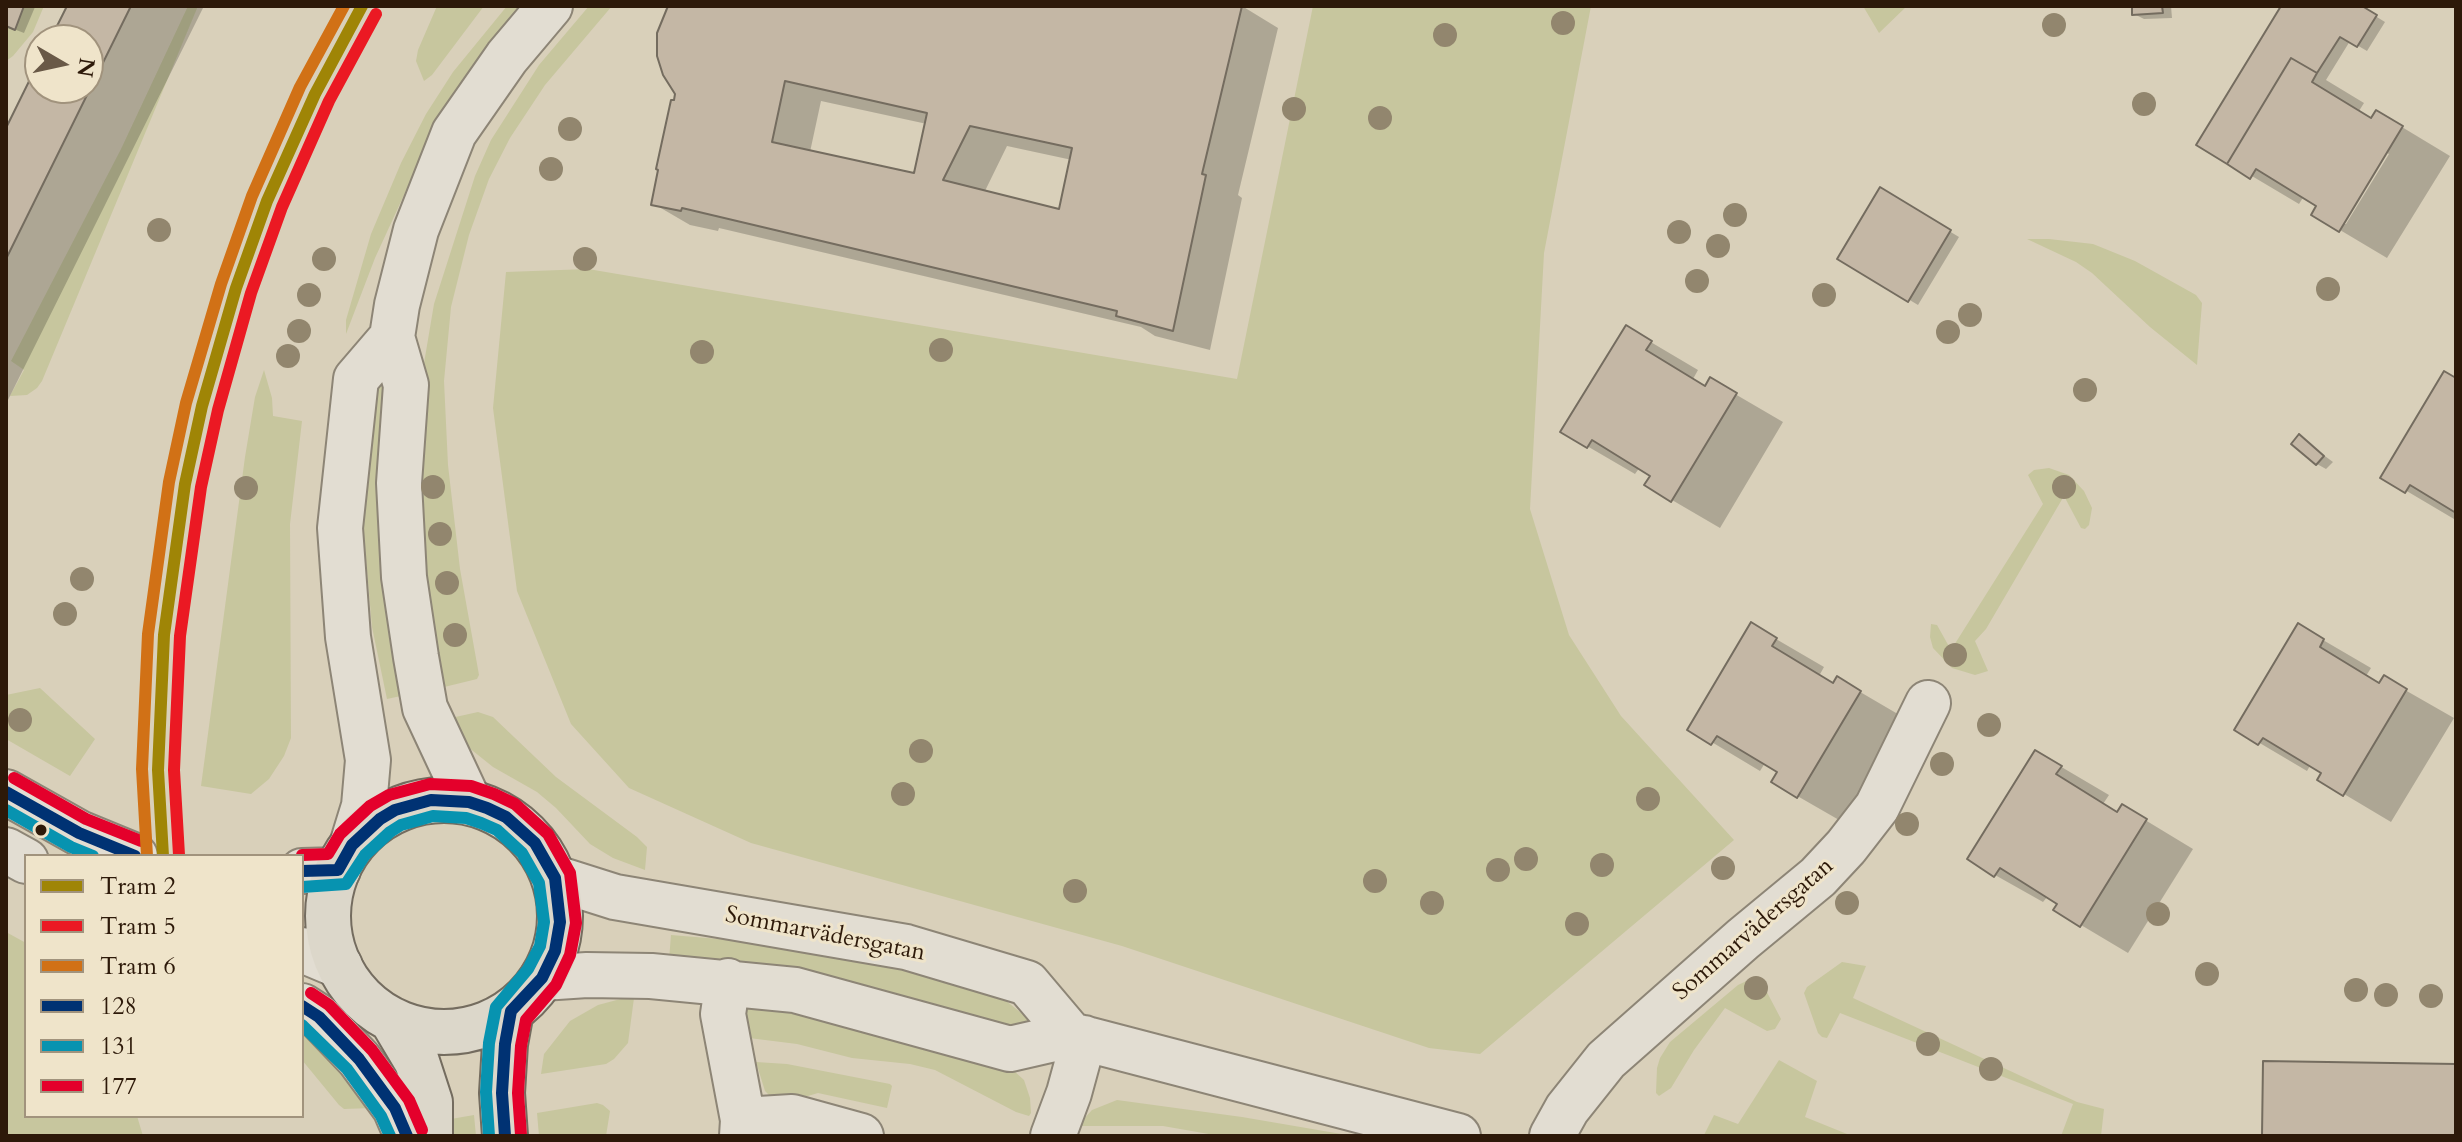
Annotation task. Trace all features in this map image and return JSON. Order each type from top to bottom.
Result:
[{"type":"main road","points":[[431,800],[469,802],[497,812],[522,828],[535,843],[555,878],[560,907],[559,936],[542,978],[511,1011],[480,1027],[462,1031],[427,1031],[392,1020],[362,998],[321,958],[333,951],[328,918],[331,862],[372,825],[395,810],[431,800]]},
{"type":"main road","points":[[505,1136],[502,1093],[511,1011]]},
{"type":"main road","points":[[392,1020],[417,1062],[430,1102],[430,1136]]},
{"type":"street","points":[[469,802],[425,708],[416,657],[404,577],[399,483],[406,385],[392,337],[416,230],[454,133],[507,57],[550,6]]},
{"type":"street","points":[[331,862],[364,806],[368,760],[348,637],[340,528],[356,379],[392,337]]},
{"type":"street","name":"Sommarvädersgatan","points":[[1552,1136],[1567,1109],[1606,1060],[1818,877],[1846,847],[1877,807],[1928,703]]},
{"type":"street","points":[[6,792],[79,833],[130,854]]},
{"type":"street","points":[[6,850],[24,860]]},
{"type":"street","name":"Sommarvädersgatan","points":[[555,878],[615,897],[906,947],[1027,983],[1078,1037]]},
{"type":"street","points":[[542,978],[587,975],[728,981],[795,990],[1010,1049],[1078,1037],[1458,1136]]},
{"type":"street","points":[[728,981],[723,1014],[743,1128],[792,1117],[861,1136]]},
{"type":"street","points":[[304,1007],[319,1017],[359,1059],[395,1108],[407,1136]]},
{"type":"street","points":[[1053,1136],[1069,1093],[1078,1037]]},
{"type":"green space","points":[[6,6],[44,6],[36,24],[24,24],[24,43],[6,61]]},
{"type":"green space","points":[[188,6],[198,6],[42,381],[27,395],[10,396],[24,370],[11,361],[121,149]]},
{"type":"green space","points":[[437,6],[484,6],[432,75],[424,81],[416,61]]},
{"type":"green space","points":[[507,6],[521,6],[438,121],[375,258],[346,334],[346,320],[371,234],[401,163],[426,114],[453,72]]},
{"type":"green space","points":[[589,6],[612,6],[545,85],[510,138],[489,179],[469,235],[451,307],[444,381],[448,465],[460,569],[479,675],[477,679],[436,689],[414,546],[422,375],[434,304],[475,176],[491,140],[539,65]]},
{"type":"green space","points":[[1313,6],[1591,6],[1544,253],[1530,509],[1569,635],[1621,716],[1734,840],[1480,1054],[1429,1048],[1122,946],[751,843],[629,788],[571,724],[517,591],[493,408],[506,272],[588,269],[1237,379]]},
{"type":"green space","points":[[1863,6],[1907,6],[1879,33]]},
{"type":"green space","points":[[2027,239],[2093,244],[2135,261],[2196,295],[2202,303],[2197,365],[2092,273]]},
{"type":"green space","points":[[378,361],[397,364],[410,694],[387,699],[372,627],[364,537],[364,485]]},
{"type":"green space","points":[[264,370],[272,398],[273,416],[302,421],[290,524],[291,738],[269,779],[251,794],[201,786],[245,457],[255,397]]},
{"type":"green space","points":[[2049,468],[2069,475],[2084,491],[2092,508],[2089,525],[2081,528],[2064,496],[1986,629],[1975,641],[1988,671],[1975,675],[1952,668],[1933,648],[1931,624],[1937,625],[1951,650],[2043,504],[2028,475],[2034,470]]},
{"type":"green space","points":[[40,688],[95,739],[70,776],[6,739],[6,695]]},
{"type":"green space","points":[[478,712],[493,717],[556,777],[637,837],[647,847],[645,870],[613,858],[590,844],[537,792],[493,767],[463,743],[451,718]]},
{"type":"green space","points":[[6,932],[24,942],[24,1118],[138,1118],[143,1136],[6,1136]]},
{"type":"green space","points":[[671,935],[768,943],[875,962],[1005,1000],[1035,1024],[1038,1035],[669,960]]},
{"type":"green space","points":[[1842,962],[1866,966],[1853,998],[2077,1102],[2104,1109],[2101,1136],[2061,1136],[2073,1104],[1840,1013],[1827,1038],[1822,1037],[1804,993],[1807,987]]},
{"type":"green space","points":[[1755,977],[1760,979],[1781,1019],[1775,1029],[1767,1031],[1725,1008],[1671,1088],[1659,1096],[1656,1093],[1657,1068],[1670,1042],[1738,985]]},
{"type":"green space","points":[[634,998],[628,1043],[614,1059],[606,1064],[541,1074],[544,1054],[570,1021],[598,1005]]},
{"type":"green space","points":[[757,1000],[1004,1062],[1024,1080],[1031,1113],[1029,1116],[1016,1112],[935,1070],[749,1038],[744,1020],[746,1004]]},
{"type":"green space","points":[[304,1028],[372,1108],[344,1109],[304,1062]]},
{"type":"green space","points":[[1779,1060],[1817,1081],[1805,1117],[1852,1136],[1704,1135],[1714,1115],[1738,1124]]},
{"type":"green space","points":[[756,1062],[787,1064],[890,1084],[887,1108],[818,1093],[791,1101],[773,1099],[765,1091]]},
{"type":"green space","points":[[1117,1100],[1353,1136],[1220,1136],[1163,1126],[1082,1126],[1081,1122],[1092,1110]]},
{"type":"green space","points":[[597,1103],[610,1111],[606,1136],[539,1136],[537,1113]]},
{"type":"green space","points":[[474,1115],[476,1136],[452,1136],[451,1119]]},
{"type":"building","points":[[6,6],[24,6],[15,30],[6,26]]},
{"type":"building","points":[[67,6],[131,6],[104,61],[104,24],[58,24]]},
{"type":"building","points":[[668,6],[1242,6],[1202,174],[1206,175],[1173,331],[1116,316],[1117,311],[682,208],[681,211],[651,205],[656,169],[671,100],[674,100],[675,94],[663,75],[657,56],[657,33]],"holes":[[[785,81],[927,113],[914,173],[772,142]],[[970,126],[1072,148],[1059,209],[943,180]]]},
{"type":"building","points":[[2132,6],[2162,6],[2163,13],[2132,15]]},
{"type":"building","points":[[2281,6],[2362,6],[2377,15],[2357,47],[2340,37],[2317,73],[2291,58],[2227,164],[2196,145]]},
{"type":"building","points":[[2291,58],[2317,73],[2312,82],[2371,118],[2376,110],[2403,126],[2339,232],[2311,215],[2316,206],[2256,169],[2250,179],[2227,164]]},
{"type":"building","points":[[24,91],[24,104],[83,104],[6,259],[6,128]]},
{"type":"building","points":[[1880,187],[1951,230],[1908,302],[1837,259]]},
{"type":"building","points":[[1626,325],[1652,341],[1646,350],[1705,386],[1710,377],[1737,393],[1671,502],[1644,485],[1650,476],[1592,440],[1587,448],[1560,432]]},
{"type":"building","points":[[2444,371],[2456,378],[2456,513],[2410,485],[2405,493],[2380,478]]},
{"type":"building","points":[[2299,434],[2324,456],[2316,465],[2291,444]]},
{"type":"building","points":[[1751,622],[1777,638],[1772,646],[1833,683],[1837,676],[1861,691],[1797,798],[1771,782],[1777,772],[1717,736],[1711,745],[1687,730]]},
{"type":"building","points":[[2298,623],[2324,639],[2320,647],[2379,683],[2384,675],[2407,689],[2343,796],[2317,780],[2321,773],[2263,738],[2258,745],[2234,730]]},
{"type":"building","points":[[2035,750],[2062,766],[2056,774],[2117,812],[2122,804],[2147,819],[2080,927],[2053,910],[2057,904],[2000,868],[1994,877],[1967,859]]},
{"type":"building","points":[[2263,1061],[2456,1064],[2456,1136],[2262,1136]]},
{"type":"tram line","name":"6","points":[[147,854],[142,769],[148,634],[169,482],[186,403],[221,284],[252,196],[300,87],[344,6]]},
{"type":"tram line","name":"2","points":[[163,854],[158,770],[164,635],[185,484],[202,406],[236,288],[267,201],[315,94],[362,6]]},
{"type":"tram line","name":"5","points":[[179,854],[174,770],[180,636],[201,487],[218,410],[251,293],[282,207],[329,101],[376,14]]},
{"type":"transit line","name":"177","points":[[14,778],[86,819],[141,841]]},
{"type":"transit line","name":"177","points":[[304,855],[328,854],[340,834],[370,806],[389,795],[430,784],[471,786],[494,794],[515,804],[548,834],[570,873],[576,923],[570,955],[556,985],[526,1020],[518,1093],[521,1135]]},
{"type":"transit line","name":"128","points":[[6,792],[79,833],[130,854]]},
{"type":"transit line","name":"128","points":[[304,871],[338,870],[352,845],[380,819],[395,810],[431,800],[469,802],[487,808],[506,817],[535,843],[555,878],[560,922],[555,951],[542,978],[511,1011],[502,1093],[505,1136]]},
{"type":"transit line","name":"131","points":[[6,810],[88,854]]},
{"type":"transit line","name":"131","points":[[304,887],[346,884],[365,855],[390,832],[401,825],[433,816],[466,818],[481,823],[497,830],[522,853],[539,883],[544,922],[540,946],[528,969],[496,1007],[489,1043],[486,1092],[489,1136]]},
{"type":"transit line","name":"177","points":[[311,993],[329,1005],[372,1050],[409,1100],[422,1130]]},
{"type":"transit line","name":"128","points":[[304,1007],[319,1017],[359,1059],[395,1108],[407,1136]]},
{"type":"transit line","name":"131","points":[[304,1027],[347,1069],[381,1116],[390,1136]]}]
